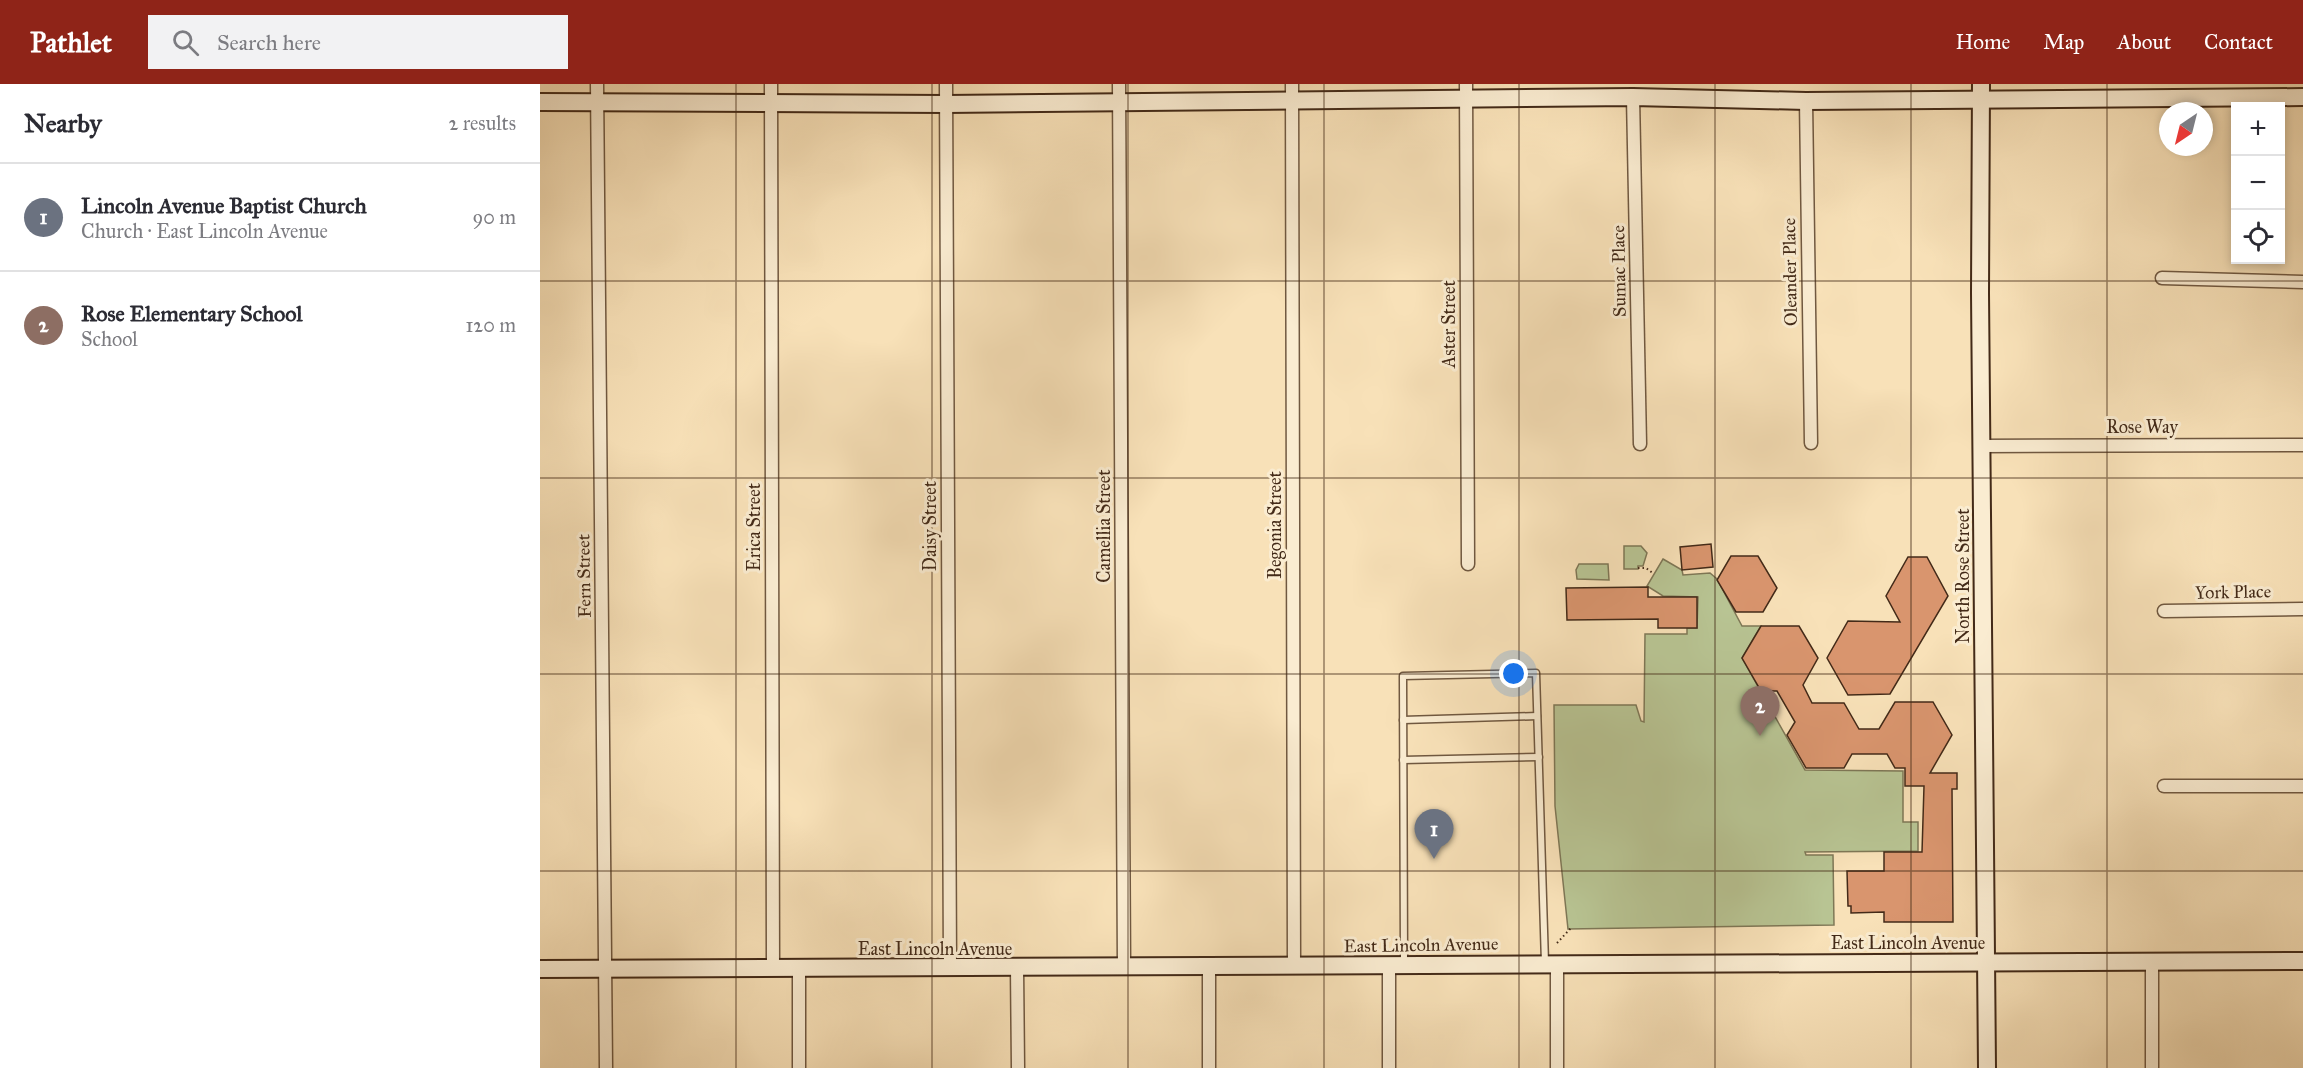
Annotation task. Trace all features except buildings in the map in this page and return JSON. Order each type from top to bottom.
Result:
[{"type":"main road","points":[[540,102],[946,104],[1119,102],[1292,92],[1466,92],[1806,101],[1982,91],[2293,93]]},
{"type":"main road","name":"North Rose Street","points":[[1982,91],[1982,446],[1987,1068]]},
{"type":"main road","name":"East Lincoln Avenue","points":[[540,969],[2303,961]]},
{"type":"street","name":"Fern Street","points":[[597,84],[606,1068]]},
{"type":"street","name":"Erica Street","points":[[771,84],[773,969]]},
{"type":"street","name":"Daisy Street","points":[[946,84],[950,968]]},
{"type":"street","name":"Camellia Street","points":[[1119,84],[1124,967]]},
{"type":"street","name":"Begonia Street","points":[[1292,92],[1294,966]]},
{"type":"street","name":"Aster Street","points":[[1466,92],[1468,564]]},
{"type":"street","name":"Sumac Place","points":[[1633,97],[1641,444]]},
{"type":"street","name":"Oleander Place","points":[[1806,101],[1811,443]]},
{"type":"street","points":[[2162,278],[2303,282]]},
{"type":"street","name":"Rose Way","points":[[1982,446],[2303,445]]},
{"type":"street","name":"York Place","points":[[2164,611],[2303,609]]},
{"type":"street","points":[[2164,786],[2303,786]]},
{"type":"street","points":[[2152,962],[2152,1068]]},
{"type":"street","points":[[1551,964],[1557,1068]]},
{"type":"street","points":[[1389,1068],[1396,965]]},
{"type":"street","points":[[1209,967],[1209,1068]]},
{"type":"street","points":[[1017,968],[1017,1068]]},
{"type":"street","points":[[799,969],[799,1068]]},
{"type":"lane","points":[[1396,965],[1403,760],[1403,676],[1536,673],[1551,964]]},
{"type":"lane","points":[[1403,720],[1538,716]]},
{"type":"lane","points":[[1403,760],[1539,757]]},
{"type":"path","points":[[1638,568],[1646,568],[1654,574]]},
{"type":"path","points":[[1557,943],[1571,928]]},
{"type":"green space","points":[[1624,546],[1641,546],[1647,553],[1643,566],[1638,566],[1638,569],[1624,569]]},
{"type":"green space","points":[[1663,559],[1682,570],[1683,575],[1710,573],[1717,579],[1742,626],[1761,626],[1742,658],[1805,770],[1903,771],[1903,822],[1918,822],[1918,851],[1805,852],[1806,855],[1833,855],[1834,925],[1568,929],[1555,806],[1554,705],[1636,705],[1641,721],[1644,722],[1645,634],[1687,634],[1687,628],[1697,628],[1698,597],[1663,596],[1647,586]]},
{"type":"green space","points":[[1579,564],[1608,564],[1609,580],[1577,579],[1576,570]]},
{"type":"place","name":"Rose Elementary School","points":[[1760,736]]},
{"type":"place","name":"Lincoln Avenue Baptist Church","points":[[1434,859]]}]
